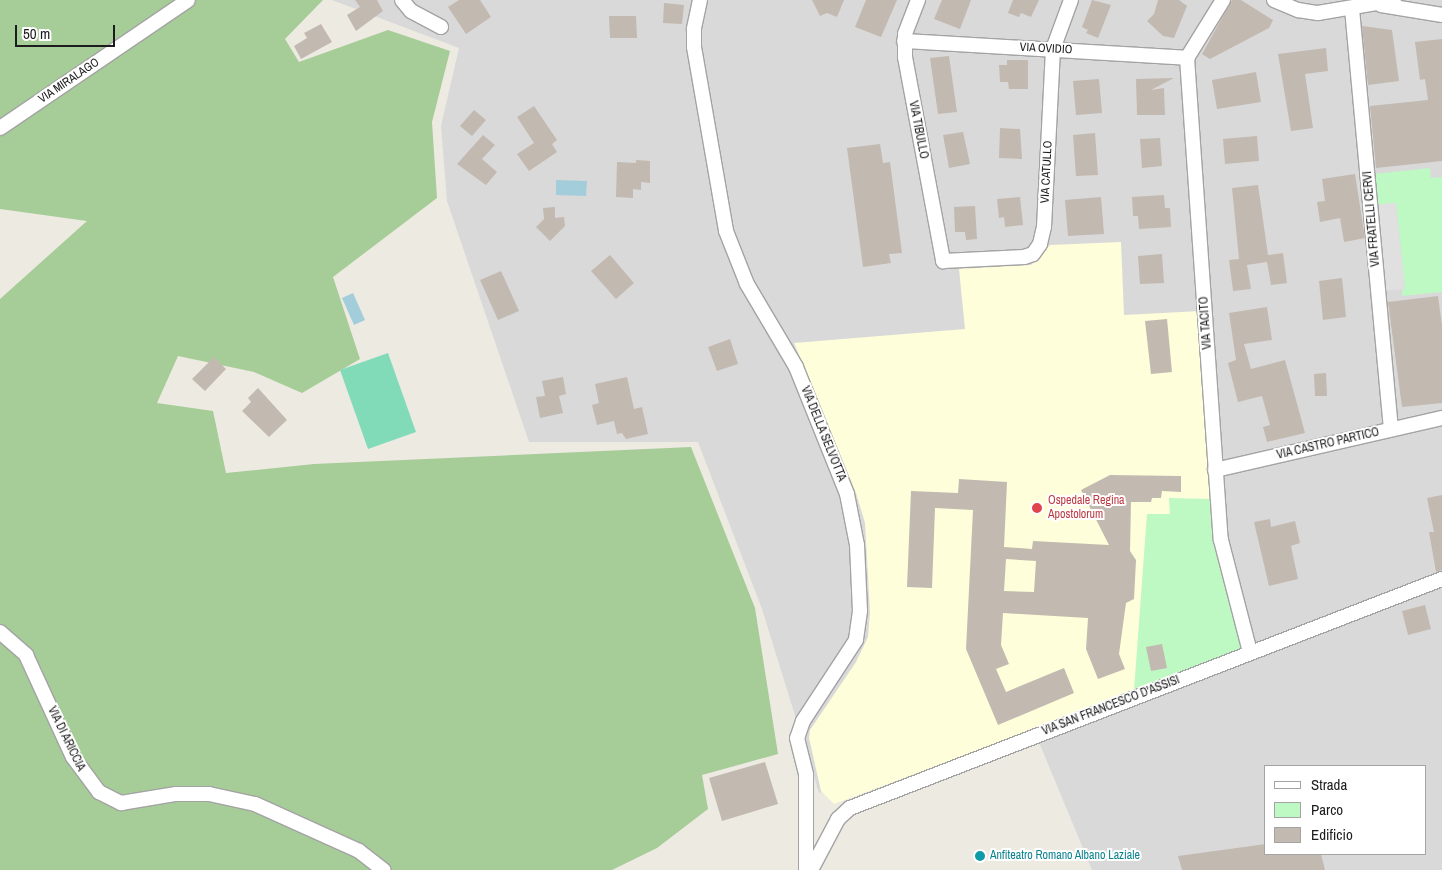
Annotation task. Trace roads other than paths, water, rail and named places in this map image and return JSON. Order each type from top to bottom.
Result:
[{"type":"street","name":"VIA MIRALAGO","points":[[0,128],[188,0]]},
{"type":"street","points":[[402,0],[411,11],[441,27]]},
{"type":"street","name":"VIA DELLA SELVOTTA","points":[[700,0],[694,29],[694,54],[726,231],[747,284],[796,367],[847,494],[858,545],[860,611],[856,640],[803,721],[797,738],[806,777],[806,870]]},
{"type":"street","name":"VIA TIBULLO","points":[[918,0],[904,42],[943,261]]},
{"type":"street","name":"VIA CATULLO","points":[[943,261],[1020,258],[1038,248],[1044,227],[1053,49],[1071,0]]},
{"type":"street","points":[[1187,58],[1223,0]]},
{"type":"street","points":[[1274,0],[1308,12],[1352,9],[1394,0]]},
{"type":"street","points":[[1377,4],[1442,15]]},
{"type":"street","name":"VIA FRATELLI CERVI","points":[[1352,9],[1392,429]]},
{"type":"street","name":"VIA OVIDIO","points":[[904,42],[1187,58]]},
{"type":"street","name":"VIA TACITO","points":[[1187,58],[1221,540],[1250,652]]},
{"type":"street","name":"VIA CASTRO PARTICO","points":[[1215,470],[1442,418]]},
{"type":"street","name":"VIA SAN FRANCESCO D'ASSISI","points":[[812,870],[838,818],[850,808],[1442,579]]},
{"type":"street","name":"VIA DI ARICCIA","points":[[0,632],[26,655],[73,757],[100,792],[121,803],[176,794],[209,794],[255,804],[358,851],[383,870]]},
{"type":"water","points":[[556,180],[587,181],[586,196],[556,195]]},
{"type":"water","points":[[353,293],[365,320],[354,325],[342,298]]},
{"type":"place","name":"Ospedale Regina Apostolorum","points":[[1037,508]]},
{"type":"place","name":"Anfiteatro Romano Albano Laziale","points":[[980,856]]}]
